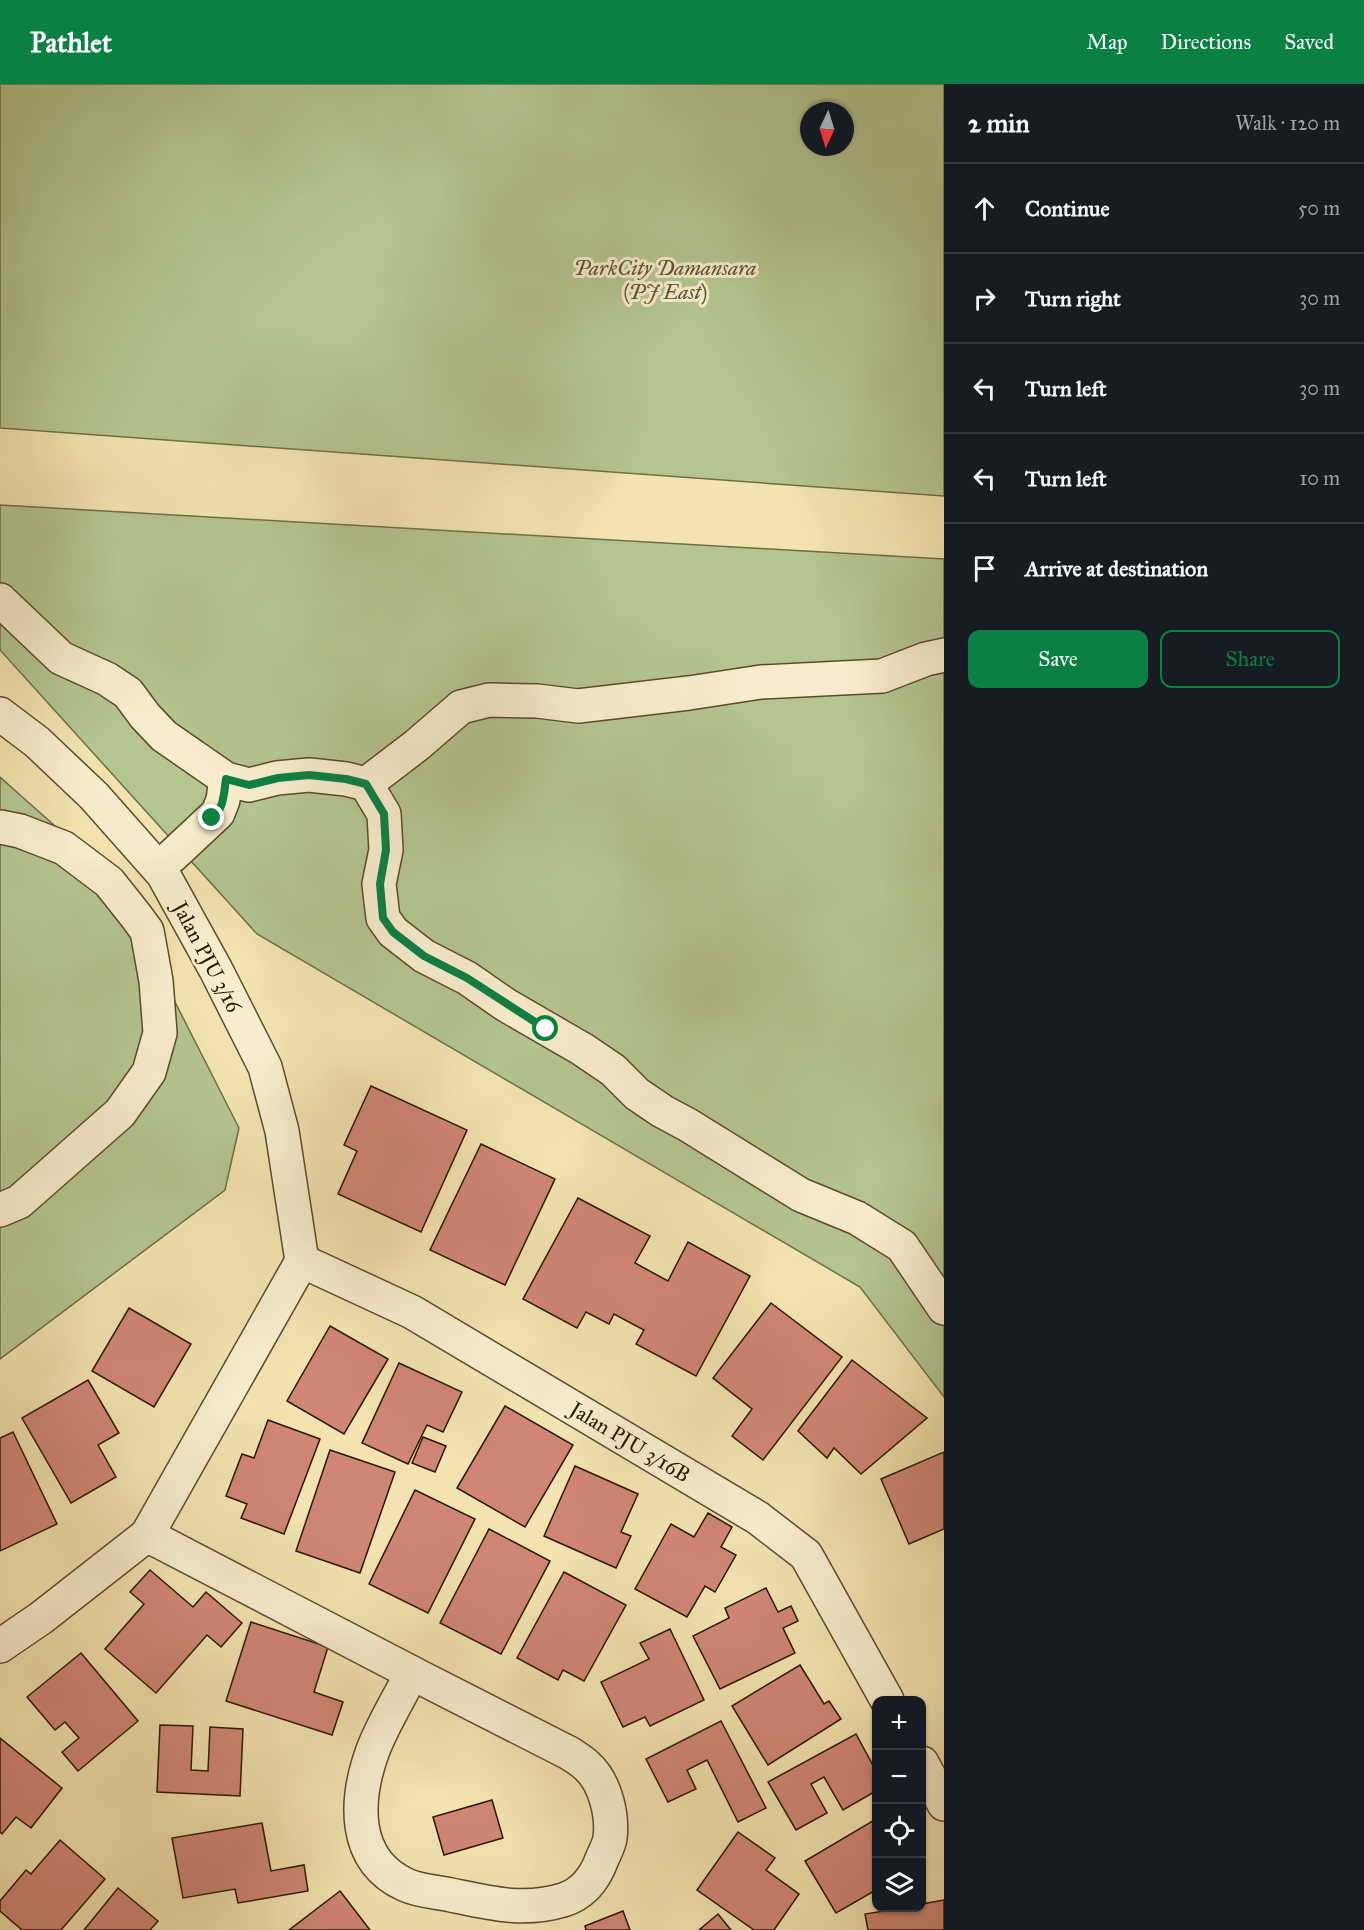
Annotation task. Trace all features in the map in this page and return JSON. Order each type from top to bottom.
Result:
[{"type":"street","points":[[0,600],[61,658],[107,679],[128,693],[164,736],[226,779],[249,785],[278,778],[309,775],[346,779],[366,784],[384,814],[386,850],[380,884],[383,918],[393,932],[424,956],[467,978],[506,1005],[582,1049],[613,1070],[637,1094],[662,1111],[801,1195],[857,1218],[903,1246],[944,1308]]},
{"type":"street","points":[[366,784],[461,708],[489,700],[588,705],[761,682],[882,676],[926,659],[944,655]]},
{"type":"street","name":"Jalan PJU 3/16","points":[[0,714],[37,742],[94,796],[163,874],[216,970],[265,1067],[282,1131],[302,1261]]},
{"type":"street","points":[[172,856],[218,813],[223,800],[226,779]]},
{"type":"street","points":[[0,827],[20,831],[64,848],[109,882],[132,888],[147,931],[156,981],[160,1033],[149,1072],[120,1113],[19,1202],[0,1210]]},
{"type":"street","points":[[0,1646],[41,1618],[147,1535],[302,1261]]},
{"type":"street","name":"Jalan PJU 3/16B","points":[[302,1261],[412,1312],[758,1518],[806,1555],[884,1696]]},
{"type":"street","points":[[147,1535],[569,1753],[588,1767],[600,1785],[609,1810],[610,1838],[596,1874],[583,1890],[565,1900],[534,1907],[503,1906],[407,1886],[389,1875],[374,1860],[364,1841],[360,1817],[364,1781],[374,1750],[412,1673]]},
{"type":"street","points":[[926,1772],[944,1804]]},
{"type":"green space","name":"ParkCity Damansara (PJ East)","points":[[0,84],[944,84],[944,496],[0,428]]},
{"type":"green space","points":[[0,505],[944,559],[944,1397],[860,1287],[257,934],[0,650]]},
{"type":"green space","points":[[0,777],[111,876],[239,1128],[225,1190],[0,1359]]},
{"type":"building","points":[[371,1086],[467,1130],[421,1232],[338,1194],[357,1151],[344,1145]]},
{"type":"building","points":[[481,1144],[555,1179],[505,1285],[430,1250]]},
{"type":"building","points":[[578,1198],[650,1236],[635,1263],[668,1281],[688,1242],[750,1276],[696,1376],[636,1344],[644,1330],[614,1314],[609,1324],[586,1312],[577,1328],[523,1299]]},
{"type":"building","points":[[771,1303],[842,1357],[763,1460],[732,1436],[752,1409],[713,1378]]},
{"type":"building","points":[[129,1308],[191,1344],[154,1407],[92,1371]]},
{"type":"building","points":[[330,1326],[388,1359],[344,1434],[287,1401]]},
{"type":"building","points":[[852,1360],[927,1418],[861,1474],[834,1448],[827,1458],[798,1431]]},
{"type":"building","points":[[399,1363],[462,1392],[443,1432],[427,1425],[408,1464],[362,1443]]},
{"type":"building","points":[[88,1380],[119,1433],[98,1445],[116,1477],[71,1503],[22,1418]]},
{"type":"building","points":[[505,1406],[573,1445],[525,1527],[457,1488]]},
{"type":"building","points":[[268,1420],[320,1439],[284,1534],[241,1518],[247,1504],[226,1496],[242,1454],[254,1458]]},
{"type":"building","points":[[13,1432],[57,1524],[0,1551],[0,1438]]},
{"type":"building","points":[[423,1437],[446,1446],[435,1472],[412,1463]]},
{"type":"building","points":[[330,1450],[395,1472],[360,1573],[296,1551]]},
{"type":"building","points":[[944,1452],[944,1529],[909,1544],[881,1479]]},
{"type":"building","points":[[575,1466],[638,1494],[621,1532],[631,1536],[616,1568],[544,1536]]},
{"type":"building","points":[[415,1490],[475,1519],[428,1613],[369,1584]]},
{"type":"building","points":[[708,1513],[732,1527],[721,1547],[736,1555],[715,1592],[705,1586],[687,1617],[635,1589],[671,1524],[694,1537]]},
{"type":"building","points":[[489,1529],[550,1561],[501,1654],[440,1623]]},
{"type":"building","points":[[150,1570],[193,1607],[206,1592],[242,1623],[221,1647],[207,1635],[156,1693],[105,1649],[144,1604],[130,1592]]},
{"type":"building","points":[[564,1572],[626,1605],[584,1681],[563,1670],[558,1680],[517,1658]]},
{"type":"building","points":[[766,1588],[778,1612],[791,1606],[798,1621],[783,1628],[795,1653],[720,1689],[693,1636],[729,1618],[725,1608]]},
{"type":"building","points":[[251,1622],[328,1647],[314,1692],[343,1702],[332,1735],[226,1701]]},
{"type":"building","points":[[670,1629],[704,1700],[650,1726],[645,1717],[623,1727],[601,1682],[649,1659],[640,1643]]},
{"type":"building","points":[[81,1653],[138,1721],[78,1771],[62,1752],[79,1738],[65,1722],[55,1730],[27,1697]]},
{"type":"building","points":[[800,1665],[824,1704],[829,1701],[841,1719],[768,1765],[732,1706]]},
{"type":"building","points":[[721,1721],[766,1808],[738,1822],[707,1760],[687,1770],[696,1789],[668,1802],[646,1759]]},
{"type":"building","points":[[160,1725],[193,1726],[191,1770],[208,1771],[210,1727],[243,1729],[240,1796],[157,1792]]},
{"type":"building","points":[[856,1734],[872,1764],[872,1793],[843,1810],[824,1777],[811,1784],[827,1813],[796,1830],[768,1782]]},
{"type":"building","points":[[0,1738],[62,1788],[31,1828],[16,1817],[2,1834],[0,1832]]},
{"type":"building","points":[[492,1800],[503,1838],[444,1855],[433,1817]]},
{"type":"building","points":[[872,1821],[872,1892],[836,1913],[805,1861]]},
{"type":"building","points":[[262,1823],[271,1871],[304,1865],[308,1891],[238,1903],[235,1889],[183,1898],[172,1838]]},
{"type":"building","points":[[738,1832],[775,1858],[766,1870],[799,1894],[774,1930],[754,1930],[697,1890]]},
{"type":"building","points":[[60,1840],[105,1879],[61,1930],[22,1930],[0,1911],[0,1901],[26,1870],[31,1874]]},
{"type":"building","points":[[118,1888],[158,1921],[150,1930],[84,1930]]},
{"type":"building","points":[[340,1891],[370,1930],[289,1930]]},
{"type":"building","points":[[944,1900],[944,1930],[868,1930],[865,1914],[926,1912],[926,1903]]},
{"type":"building","points":[[623,1911],[630,1930],[586,1930],[585,1926]]},
{"type":"building","points":[[718,1914],[731,1930],[699,1930]]},
{"type":"route","points":[[212,818],[218,813],[223,800],[226,779],[249,785],[278,778],[309,775],[346,779],[366,784],[384,814],[386,850],[380,884],[383,918],[393,932],[424,956],[467,978],[546,1029]]}]
